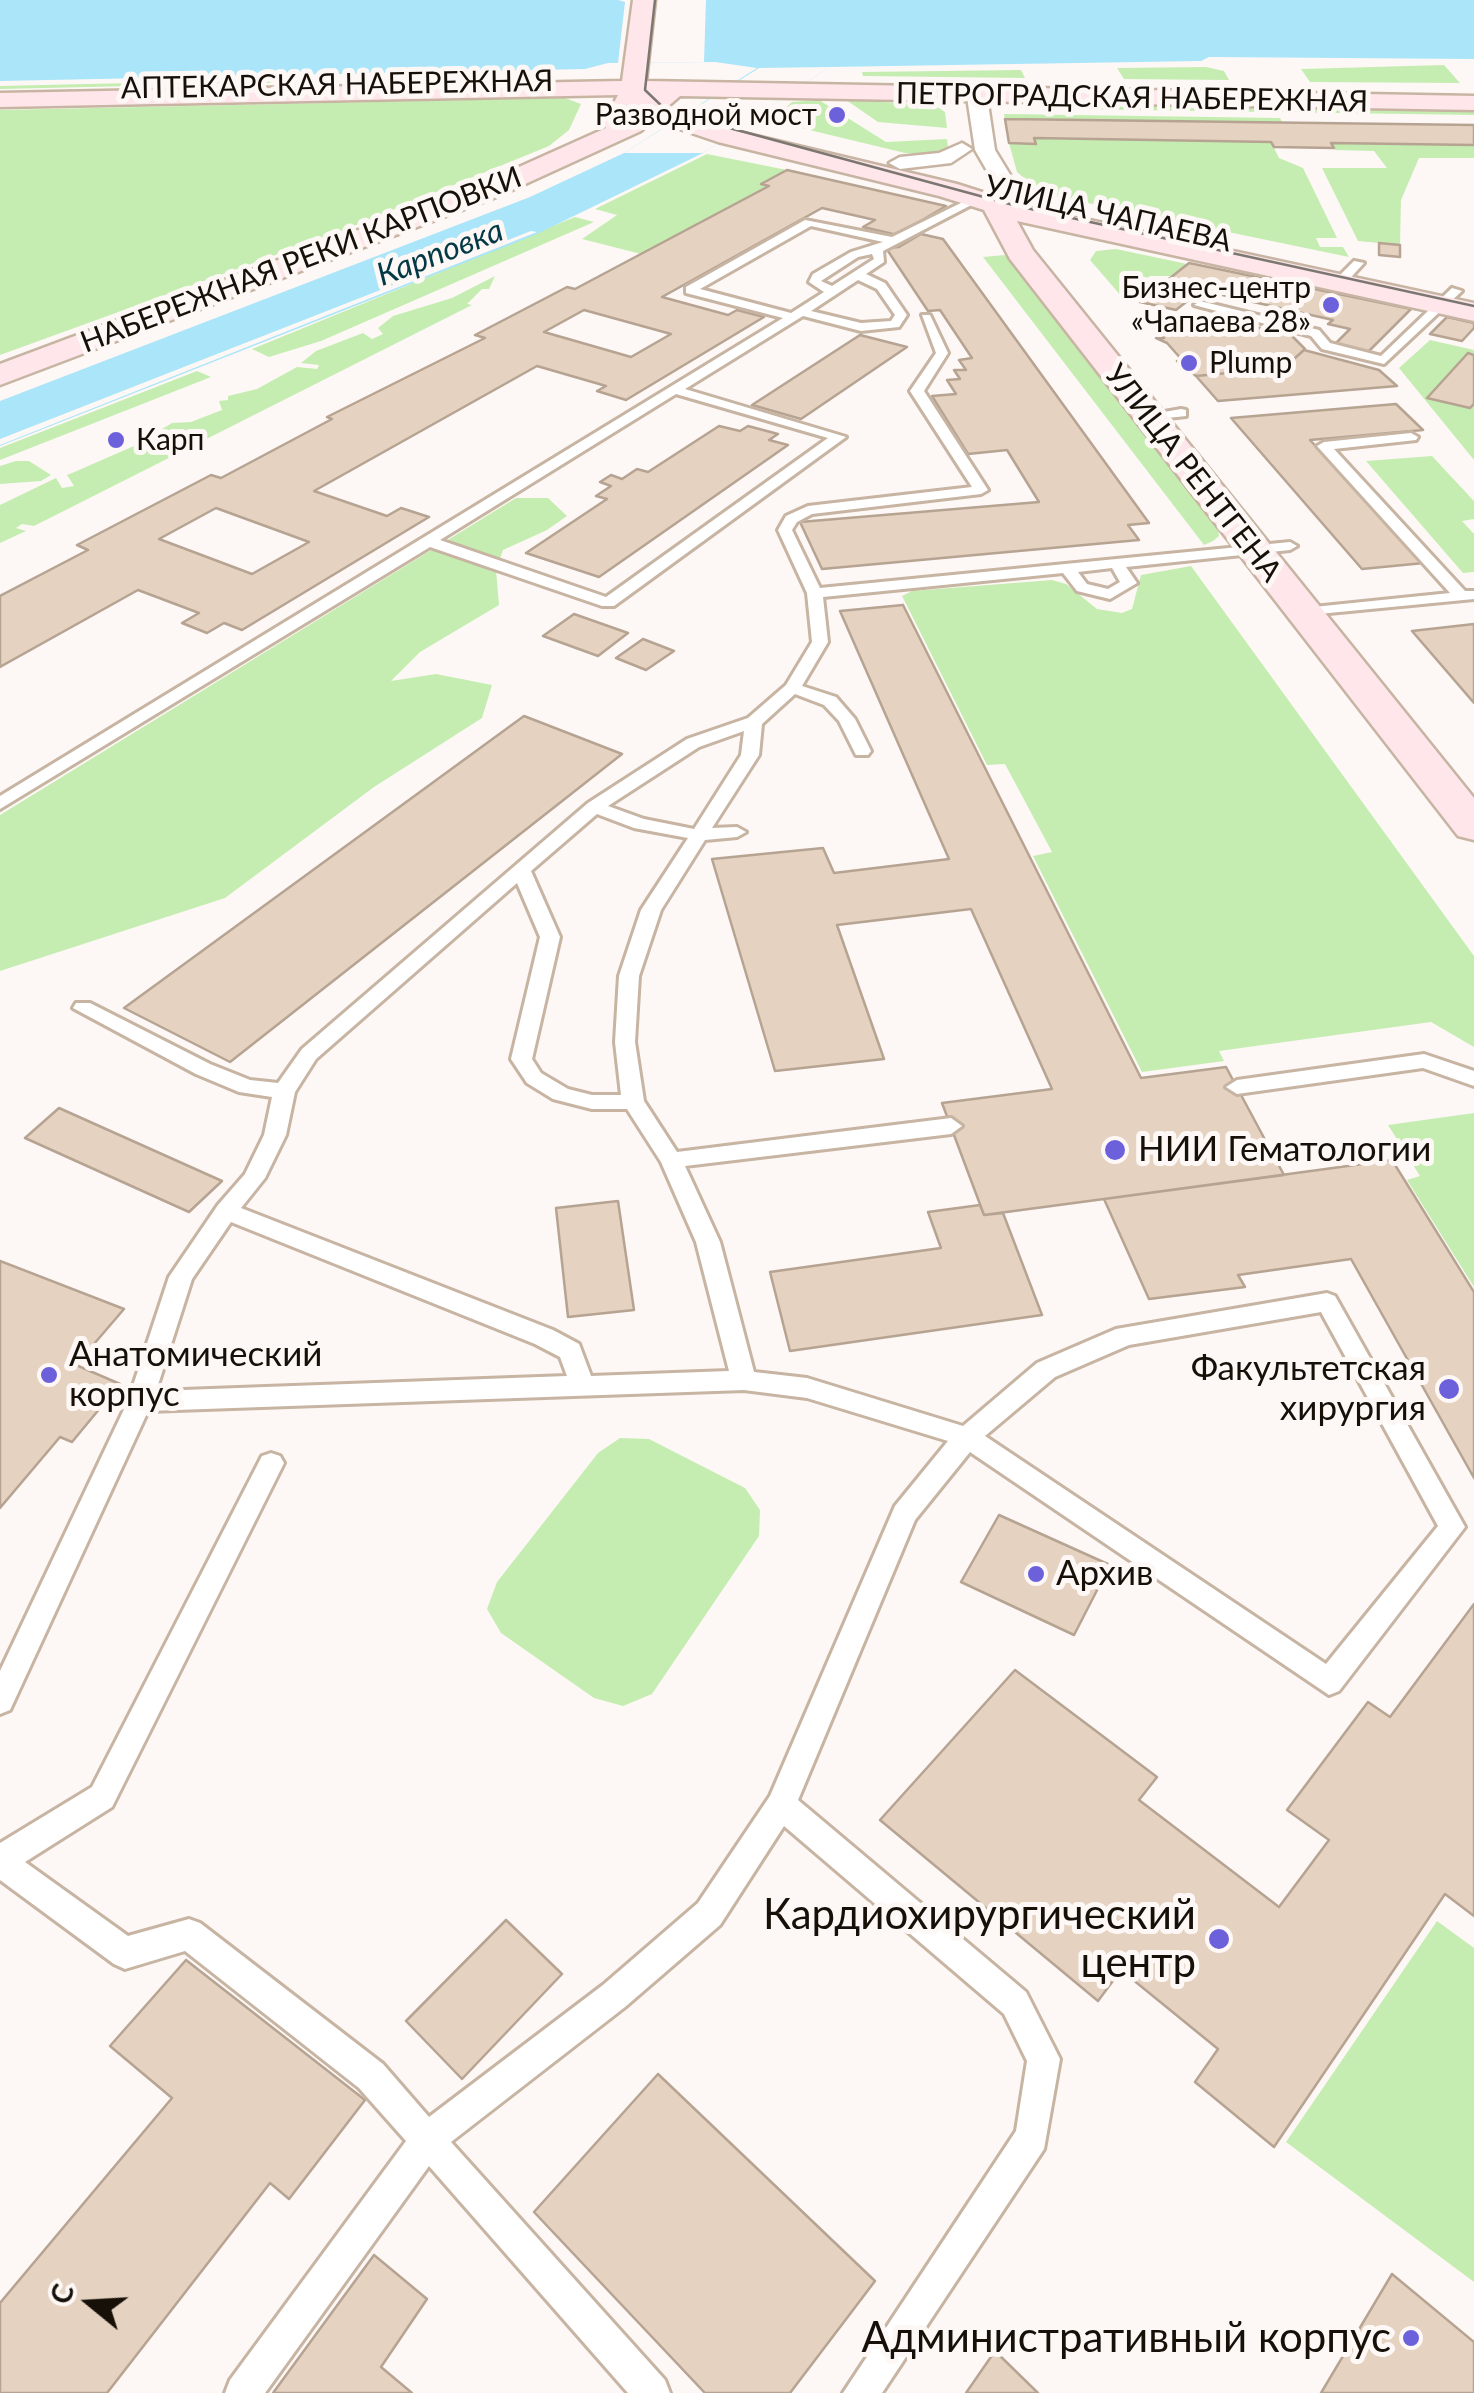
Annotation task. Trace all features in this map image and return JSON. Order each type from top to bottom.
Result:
[{"type":"street","points":[[644,0],[635,78],[600,141],[737,137]]},
{"type":"street","points":[[635,78],[674,79],[737,137]]},
{"type":"street","points":[[635,78],[696,103],[791,112]]},
{"type":"street","name":"АПТЕКАРСКАЯ НАБЕРЕЖНАЯ","points":[[0,96],[635,78]]},
{"type":"street","name":"НАБЕРЕЖНАЯ РЕКИ КАРПОВКИ","points":[[0,375],[405,225],[696,103],[674,79]]},
{"type":"street","name":"ПЕТРОГРАДСКАЯ НАБЕРЕЖНАЯ","points":[[791,112],[1474,93]]},
{"type":"street","name":"ПЕТРОГРАДСКАЯ НАБЕРЕЖНАЯ","points":[[791,112],[962,117],[1474,102]]},
{"type":"street","name":"УЛИЦА ЧАПАЕВА","points":[[737,137],[791,112],[900,162],[997,200]]},
{"type":"street","points":[[900,162],[944,159],[962,117]]},
{"type":"street","name":"УЛИЦА РЕНТГЕНА","points":[[962,117],[985,150],[997,200]]},
{"type":"street","name":"УЛИЦА РЕНТГЕНА","points":[[962,117],[997,200],[1052,256],[1165,415],[1323,611],[1474,827]]},
{"type":"street","name":"УЛИЦА ЧАПАЕВА","points":[[737,137],[997,200],[1350,272],[1462,301]]},
{"type":"street","name":"УЛИЦА РЕНТГЕНА","points":[[1323,611],[1474,772]]},
{"type":"lane","points":[[835,290],[821,287],[816,282],[818,277],[855,254],[877,250],[997,200]]},
{"type":"lane","points":[[858,275],[881,286],[901,314],[895,324],[861,327],[690,290],[810,222],[893,242]]},
{"type":"lane","points":[[0,804],[835,290],[880,260],[877,250]]},
{"type":"lane","points":[[1200,305],[1316,333],[1326,346],[1384,360],[1462,301]]},
{"type":"lane","points":[[0,1701],[140,1401],[181,1277],[254,1178],[276,1134],[284,1091],[309,1054],[594,807],[692,743],[754,722],[792,688],[820,642],[815,593],[785,530],[790,519],[808,510],[981,490],[917,391],[942,353],[926,318]]},
{"type":"lane","points":[[428,541],[608,603],[839,438],[674,390]]},
{"type":"lane","points":[[1412,437],[1324,446],[1468,596]]},
{"type":"lane","points":[[815,593],[1272,547]]},
{"type":"lane","points":[[1067,568],[1082,588],[1110,594],[1129,582],[1116,563]]},
{"type":"lane","points":[[1323,611],[1468,596]]},
{"type":"lane","points":[[792,688],[830,701],[847,719],[862,752]]},
{"type":"lane","points":[[744,1380],[708,1242],[671,1160],[632,1102],[625,1042],[630,976],[651,910],[750,755],[754,722]]},
{"type":"lane","points":[[594,807],[640,824],[699,836],[737,832]]},
{"type":"lane","points":[[521,870],[550,937],[522,1059],[534,1078],[561,1094],[592,1102],[632,1102]]},
{"type":"lane","points":[[83,1008],[203,1069],[247,1087],[284,1091]]},
{"type":"lane","points":[[1236,1087],[1424,1062],[1474,1079]]},
{"type":"lane","points":[[671,1160],[951,1126]]},
{"type":"lane","points":[[226,1211],[544,1337],[570,1352],[582,1383]]},
{"type":"lane","points":[[140,1401],[582,1383],[744,1380],[807,1388],[967,1436],[1328,1682],[1452,1528],[1328,1302],[1125,1336],[1046,1370],[967,1436],[904,1514],[818,1726],[781,1805],[709,1914],[614,1996],[429,2138],[243,2393]]},
{"type":"lane","points":[[271,1463],[102,1797],[0,1861],[126,1953],[189,1934],[371,2076],[652,2393]]},
{"type":"lane","points":[[781,1805],[1015,2004],[1044,2058],[1032,2136],[861,2393]]},
{"type":"green space","points":[[1444,65],[1460,83],[1310,82],[1301,69]]},
{"type":"green space","points":[[1206,67],[1224,71],[1229,80],[1124,79],[1117,68]]},
{"type":"green space","points":[[1021,70],[1025,78],[863,76],[862,72]]},
{"type":"green space","points":[[309,79],[308,82],[0,89],[0,86]]},
{"type":"green space","points":[[565,98],[581,104],[569,130],[549,146],[339,232],[0,355],[0,110]]},
{"type":"green space","points":[[819,100],[886,142],[947,139],[948,147],[932,154],[905,153],[797,127],[783,110],[792,102]]},
{"type":"green space","points":[[846,100],[935,105],[945,112],[947,128],[878,122]]},
{"type":"green space","points":[[1061,104],[1474,109],[1474,115],[1063,109]]},
{"type":"green space","points":[[1004,114],[1280,118],[1282,122],[1005,119]]},
{"type":"green space","points":[[1034,138],[1271,142],[1279,158],[1303,168],[1337,238],[1316,238],[1320,247],[1343,247],[1349,257],[1038,190],[1017,172],[1009,143],[1035,144]]},
{"type":"green space","points":[[1331,143],[1474,145],[1474,158],[1419,158],[1401,200],[1400,245],[1358,241],[1322,168],[1387,168],[1374,151],[1335,150]]},
{"type":"green space","points":[[707,154],[787,170],[762,184],[769,186],[641,254],[582,239],[617,215],[595,209]]},
{"type":"green space","points":[[575,217],[594,222],[321,341],[269,357],[252,349]]},
{"type":"green space","points":[[1116,249],[1187,264],[1172,276],[1150,276],[1122,297],[1090,260],[1096,251]]},
{"type":"green space","points":[[1005,255],[1218,529],[1219,536],[1213,541],[1204,545],[983,257]]},
{"type":"green space","points":[[495,276],[489,289],[482,289],[467,304],[472,305],[34,526],[22,524],[16,528],[26,531],[0,543],[0,505],[56,478],[62,488],[74,486],[67,475],[134,446],[172,423],[191,422],[222,410],[219,401],[228,400],[228,396],[257,389],[297,367],[317,369],[319,365],[301,363],[316,351],[363,333],[372,339],[383,334],[378,328],[393,316],[452,298]]},
{"type":"green space","points":[[1430,340],[1474,350],[1474,460],[1399,368]]},
{"type":"green space","points":[[197,371],[211,377],[0,460],[0,448]]},
{"type":"green space","points":[[1432,456],[1474,501],[1474,519],[1462,521],[1474,534],[1474,572],[1463,573],[1366,461]]},
{"type":"green space","points":[[29,461],[51,475],[41,481],[0,484],[0,466]]},
{"type":"green space","points":[[516,498],[548,498],[567,516],[503,550],[496,570],[499,605],[420,652],[391,681],[436,674],[492,685],[482,718],[374,787],[225,898],[0,971],[0,815]]},
{"type":"green space","points":[[1191,566],[1474,956],[1474,1047],[1431,1022],[1219,1051],[1224,1061],[1142,1072],[1033,856],[1052,852],[1005,764],[987,765],[902,596],[912,591],[1052,580],[1066,584],[1097,609],[1122,613],[1132,609],[1141,575]]},
{"type":"green space","points":[[1474,1113],[1474,1287],[1407,1180],[1420,1176],[1388,1125]]},
{"type":"green space","points":[[620,1438],[649,1439],[745,1488],[760,1510],[759,1536],[652,1694],[623,1706],[594,1698],[501,1633],[487,1609],[497,1582],[598,1453]]},
{"type":"green space","points":[[1437,1921],[1474,1948],[1474,2282],[1286,2142]]},
{"type":"water","name":"Карповка","points":[[0,0],[1474,0],[1474,59],[1209,57],[1201,61],[829,67],[703,153],[535,235],[0,446],[0,401],[530,197],[624,153],[757,68],[715,62],[608,63],[585,69],[0,81]]},
{"type":"pier","points":[[618,0],[706,0],[704,62],[618,63],[625,2]]},
{"type":"pier","points":[[829,67],[703,153],[624,153],[759,68]]},
{"type":"pier","points":[[531,231],[537,232],[0,445],[0,439]]},
{"type":"building","points":[[1005,119],[1474,125],[1474,145],[1331,143],[1334,148],[1274,147],[1271,142],[1034,138],[1036,144],[1009,143]]},
{"type":"building","points":[[787,170],[946,206],[897,235],[863,227],[875,220],[822,208],[662,297],[728,315],[737,310],[764,317],[626,400],[597,391],[606,386],[537,366],[314,491],[387,516],[401,508],[429,517],[242,630],[224,623],[207,633],[182,623],[199,613],[138,590],[0,667],[0,596],[88,550],[77,545],[211,475],[221,478],[332,419],[327,417],[485,338],[475,335],[567,287],[575,289],[769,186],[761,184]],"holes":[[[584,310],[671,334],[631,357],[544,332]],[[216,508],[309,542],[252,574],[159,539]]]},
{"type":"building","points":[[921,234],[943,239],[1149,523],[1128,525],[1139,540],[822,569],[800,522],[1039,502],[1007,450],[968,454],[932,396],[956,394],[947,380],[960,379],[954,370],[966,370],[959,360],[972,358],[940,310],[928,311],[886,248],[899,247]]},
{"type":"building","points":[[1379,243],[1400,245],[1400,257],[1379,255]]},
{"type":"building","name":"Бизнес-центр «Чапаева 28»","points":[[1189,263],[1411,309],[1367,353],[1333,346],[1350,329],[1328,324],[1333,320],[1218,294],[1213,299],[1195,295],[1176,310],[1140,302]]},
{"type":"building","points":[[1213,317],[1291,335],[1305,349],[1275,376],[1239,372],[1196,376],[1177,361],[1183,361],[1167,343],[1156,338],[1164,338],[1154,328],[1205,323]]},
{"type":"building","points":[[1447,317],[1474,323],[1474,328],[1462,341],[1430,334]]},
{"type":"building","points":[[860,335],[907,347],[801,419],[752,405]]},
{"type":"building","points":[[1304,350],[1379,370],[1397,386],[1218,401],[1196,376],[1239,372],[1275,376]]},
{"type":"building","points":[[1468,353],[1474,355],[1474,404],[1470,408],[1427,398]]},
{"type":"building","points":[[1396,404],[1423,430],[1310,440],[1424,563],[1362,569],[1231,418]]},
{"type":"building","points":[[719,426],[740,431],[748,426],[778,434],[769,440],[788,445],[599,577],[526,553],[607,499],[596,496],[611,486],[600,482],[611,475],[622,479],[637,469],[648,472]]},
{"type":"building","points":[[903,605],[1141,1078],[1226,1067],[1284,1175],[984,1215],[942,1103],[1052,1089],[971,909],[837,925],[884,1059],[775,1071],[712,859],[823,848],[834,873],[949,859],[840,611]]},
{"type":"building","points":[[574,614],[628,633],[598,656],[543,636]]},
{"type":"building","points":[[1474,624],[1474,703],[1412,631]]},
{"type":"building","points":[[643,639],[674,651],[646,670],[616,658]]},
{"type":"building","points":[[524,716],[622,754],[230,1062],[124,1008]]},
{"type":"building","points":[[59,1108],[222,1181],[189,1212],[25,1138]]},
{"type":"building","name":"Факультетская хирургия","points":[[1392,1160],[1474,1292],[1474,1478],[1351,1259],[1238,1275],[1245,1287],[1149,1299],[1104,1199]]},
{"type":"building","points":[[618,1201],[634,1310],[568,1317],[556,1208]]},
{"type":"building","points":[[980,1205],[984,1215],[1003,1213],[1042,1315],[790,1351],[770,1272],[941,1248],[928,1212]]},
{"type":"building","name":"Анатомический корпус","points":[[0,1261],[124,1309],[76,1365],[120,1384],[72,1442],[60,1437],[0,1508]]},
{"type":"building","name":"Архив","points":[[999,1515],[1110,1565],[1074,1635],[961,1582]]},
{"type":"building","name":"Кардиохирургический центр","points":[[1474,1604],[1474,1916],[1445,1894],[1274,2147],[1195,2082],[1218,2049],[1121,1970],[1098,2001],[880,1820],[1015,1670],[1157,1777],[1139,1800],[1279,1907],[1329,1840],[1287,1810],[1368,1702],[1390,1717]]},
{"type":"building","points":[[506,1920],[562,1974],[462,2079],[406,2021]]},
{"type":"building","points":[[186,1960],[365,2100],[289,2199],[270,2183],[107,2393],[0,2393],[0,2303],[172,2098],[110,2046]]},
{"type":"building","points":[[658,2074],[875,2281],[790,2393],[705,2393],[534,2212]]},
{"type":"building","points":[[374,2255],[427,2299],[381,2367],[412,2393],[273,2393]]},
{"type":"building","name":"Административный корпус","points":[[1392,2274],[1474,2342],[1474,2393],[1321,2393]]},
{"type":"building","name":"Административный корпус","points":[[995,2351],[1038,2393],[966,2393]]},
{"type":"tram line","points":[[655,0],[645,90],[667,111],[1017,206],[1474,306]]},
{"type":"place","name":"Разводной мост","points":[[837,115]]},
{"type":"place","name":"Бизнес-центр «Чапаева 28»","points":[[1331,305]]},
{"type":"place","name":"Plump","points":[[1189,363]]},
{"type":"place","name":"Карп","points":[[116,440]]},
{"type":"place","name":"НИИ Гематологии","points":[[1115,1150]]},
{"type":"place","name":"Анатомический корпус","points":[[49,1375]]},
{"type":"place","name":"Факультетская хирургия","points":[[1449,1389]]},
{"type":"place","name":"Архив","points":[[1036,1574]]},
{"type":"place","name":"Кардиохирургический центр","points":[[1219,1939]]},
{"type":"place","name":"Административный корпус","points":[[1411,2338]]}]
